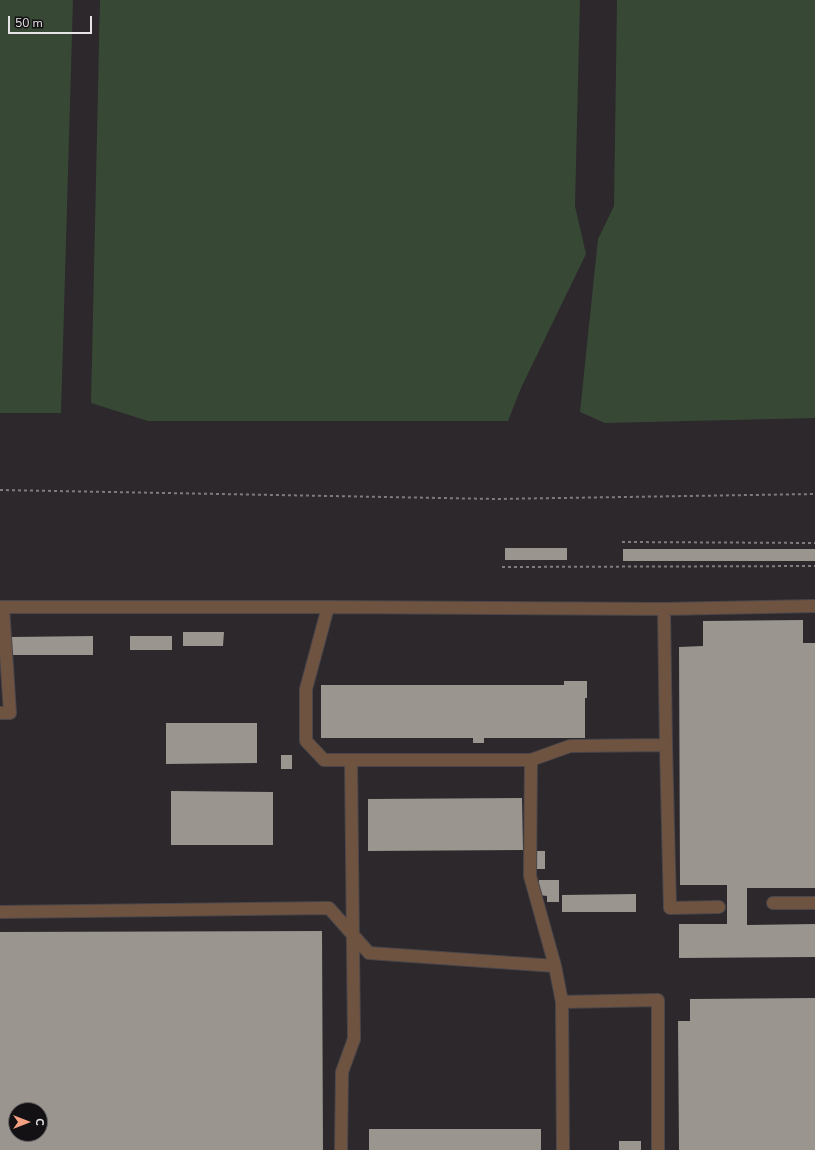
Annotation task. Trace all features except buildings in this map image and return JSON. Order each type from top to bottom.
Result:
[{"type":"lane","points":[[0,713],[10,713],[2,607],[664,609],[815,606]]},
{"type":"lane","points":[[328,607],[306,689],[306,741],[324,760],[531,760],[570,746],[666,745]]},
{"type":"lane","points":[[664,609],[670,908],[719,907]]},
{"type":"lane","points":[[341,1150],[342,1072],[354,1039],[351,760]]},
{"type":"lane","points":[[531,760],[530,876],[555,966],[562,1002],[563,1150]]},
{"type":"lane","points":[[773,903],[815,903]]},
{"type":"lane","points":[[0,912],[329,908],[369,953],[555,966]]},
{"type":"lane","points":[[562,1002],[658,1000],[658,1150]]},
{"type":"path","points":[[0,490],[496,499],[815,494]]},
{"type":"path","points":[[622,542],[815,543]]},
{"type":"path","points":[[502,567],[815,566]]},
{"type":"green space","points":[[0,0],[73,0],[61,413],[0,413]]},
{"type":"green space","points":[[100,0],[580,0],[575,206],[586,254],[521,388],[508,421],[148,421],[91,403]]},
{"type":"green space","points":[[617,0],[815,0],[815,418],[605,423],[580,412],[598,239],[614,206]]}]
